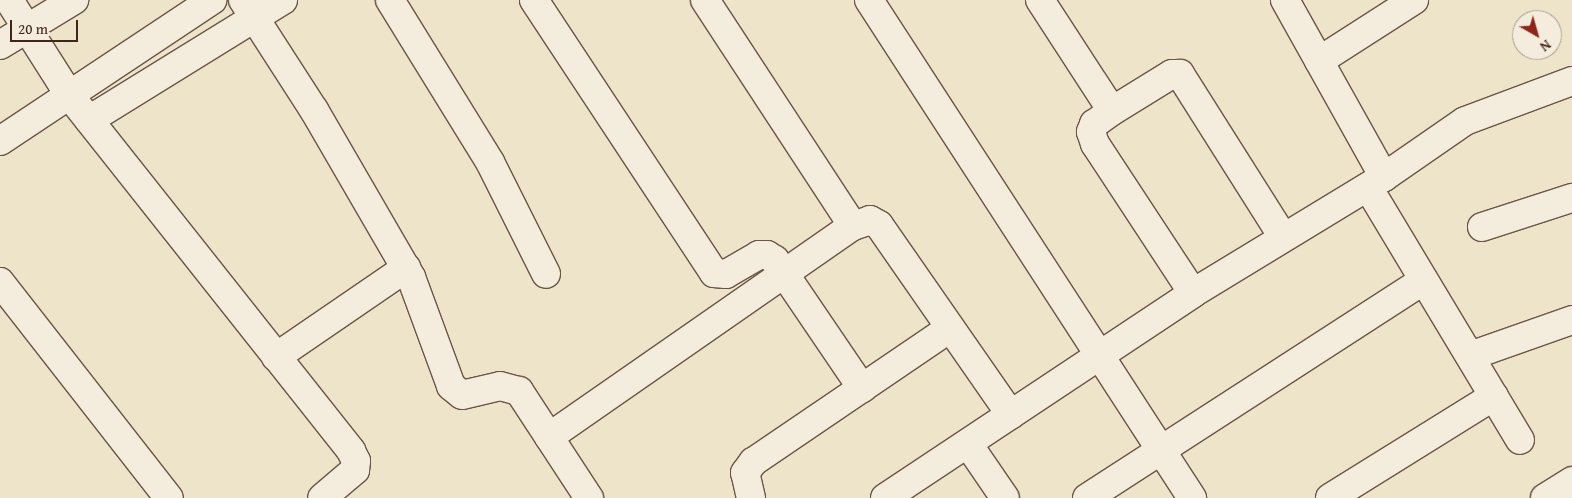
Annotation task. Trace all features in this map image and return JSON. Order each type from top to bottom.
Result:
[{"type":"street","points":[[9,0],[70,96],[356,461],[351,476],[322,498]]},
{"type":"street","points":[[0,45],[74,0]]},
{"type":"street","points":[[0,142],[212,0]]},
{"type":"street","points":[[89,120],[249,9],[283,0]]},
{"type":"street","points":[[390,0],[490,162],[546,274]]},
{"type":"street","points":[[534,0],[714,273],[726,274],[759,255],[767,255],[785,273],[862,388]]},
{"type":"street","points":[[705,0],[853,226]]},
{"type":"street","points":[[869,0],[1192,498]]},
{"type":"street","points":[[1040,0],[1112,111]]},
{"type":"street","points":[[1285,0],[1319,61],[1424,280],[1520,440]]},
{"type":"street","points":[[1319,61],[1414,0]]},
{"type":"street","points":[[249,9],[314,110],[406,268],[456,392],[470,394],[511,386],[527,401],[549,438],[590,498]]},
{"type":"street","points":[[1193,293],[1096,144],[1091,132],[1094,124],[1112,111],[1172,74],[1180,74],[1283,237]]},
{"type":"street","points":[[885,498],[1193,293],[1376,182],[1465,121],[1571,84]]},
{"type":"street","points":[[1482,227],[1572,198]]},
{"type":"street","points":[[549,438],[853,226],[870,220],[879,225],[1011,415]]},
{"type":"street","points":[[276,357],[406,268]]},
{"type":"street","points":[[1086,498],[1424,280]]},
{"type":"street","points":[[0,282],[169,498]]},
{"type":"street","points":[[1470,356],[1572,320]]},
{"type":"street","points":[[751,498],[745,473],[753,462],[950,328]]},
{"type":"street","points":[[1330,498],[1494,396]]},
{"type":"street","points":[[968,444],[1005,498]]},
{"type":"street","points":[[1545,498],[1572,481]]}]
